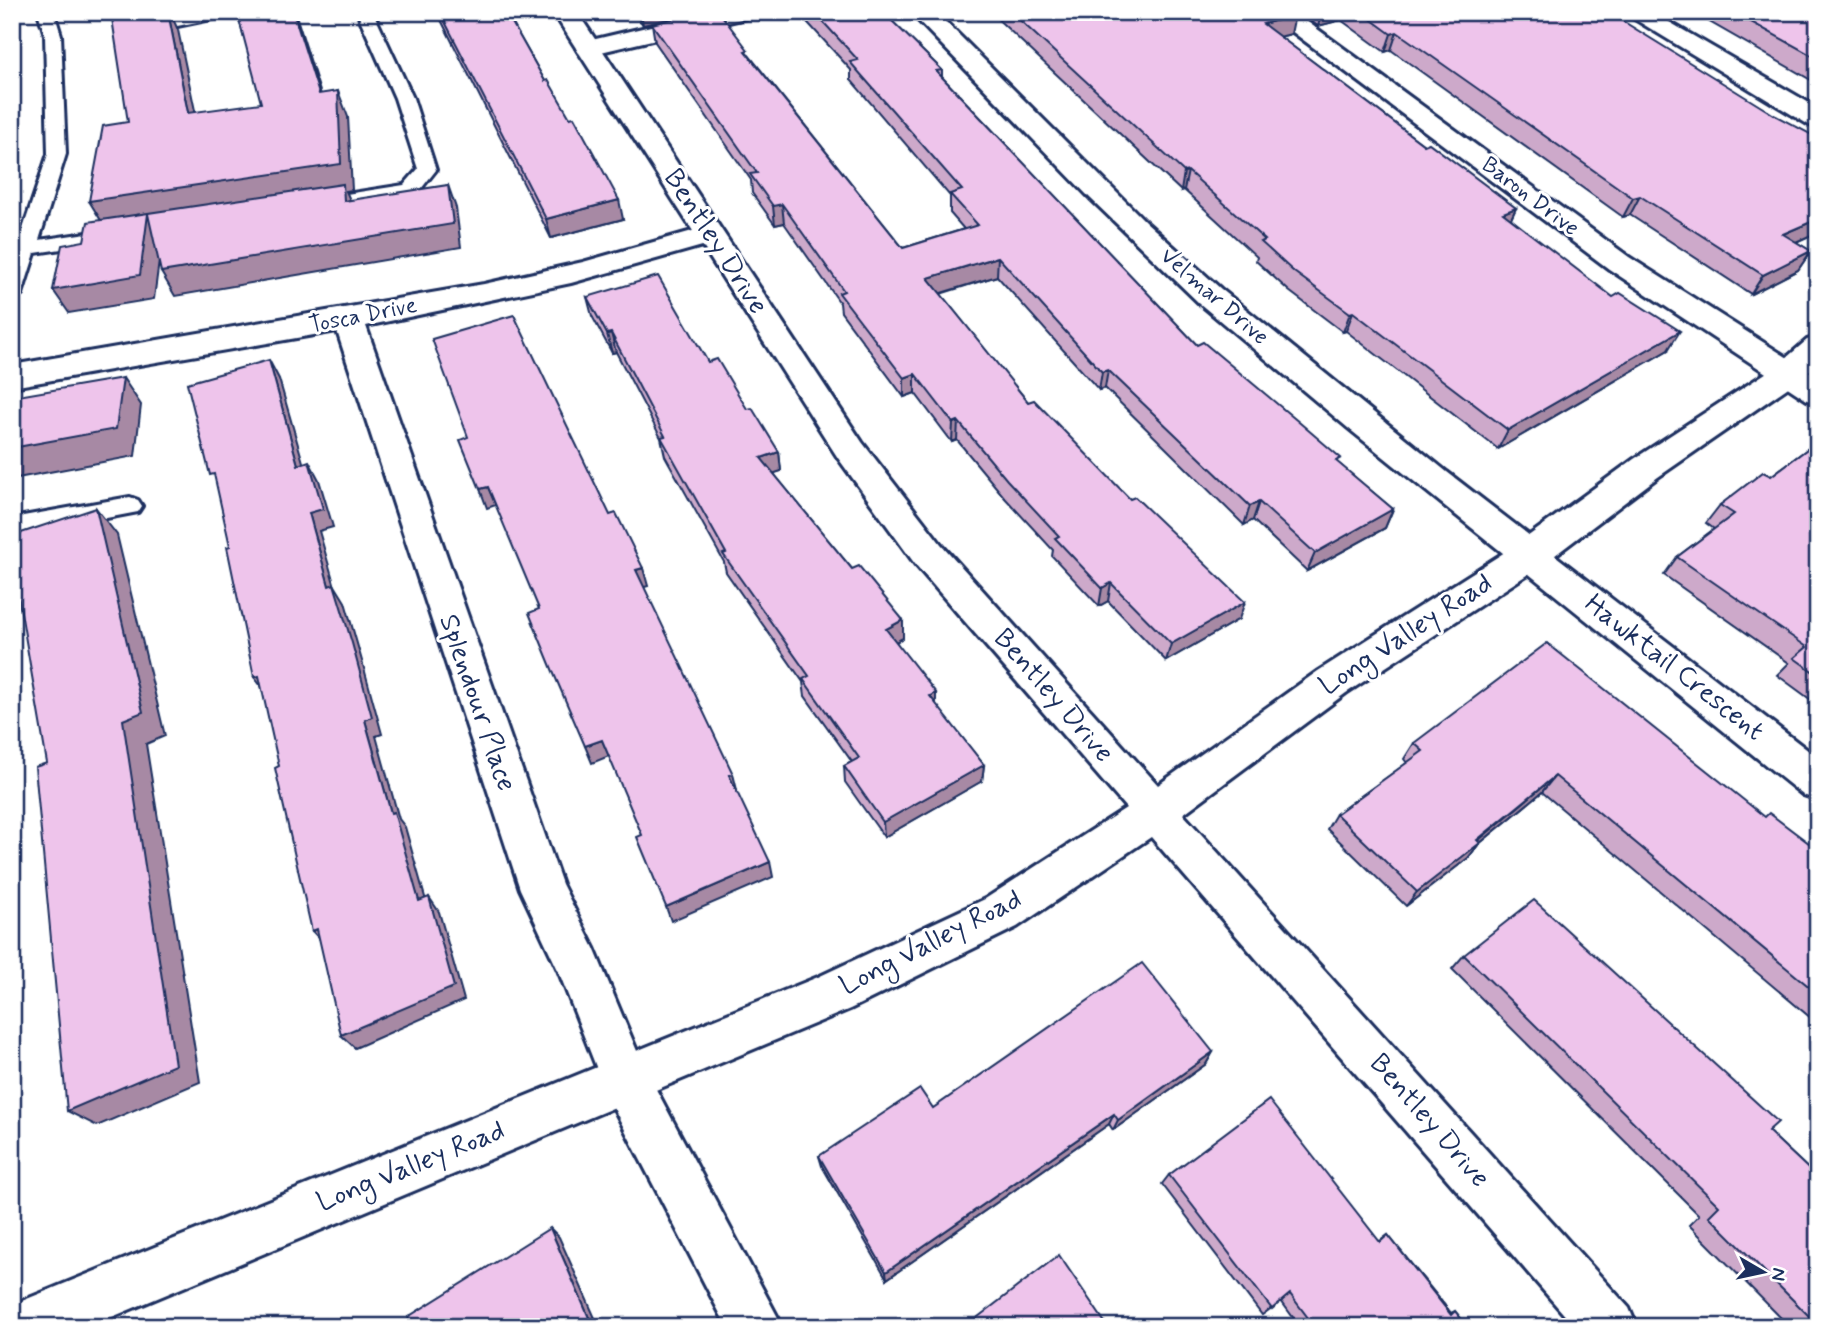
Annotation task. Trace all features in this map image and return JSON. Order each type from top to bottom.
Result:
[{"type":"street","name":"Bentley Drive","points":[[565,12],[850,450],[928,554],[1611,1327]]},
{"type":"street","points":[[588,48],[742,12]]},
{"type":"street","name":"Velmar Drive","points":[[922,12],[1021,108],[1156,247],[1209,295],[1529,555]]},
{"type":"street","name":"Baron Drive","points":[[1278,12],[1619,263],[1789,372]]},
{"type":"street","points":[[1635,12],[1818,120]]},
{"type":"street","name":"Tosca Drive","points":[[12,376],[349,320],[555,278],[710,235]]},
{"type":"street","name":"Splendour Place","points":[[349,320],[441,598],[542,888],[578,963],[625,1080],[756,1327]]},
{"type":"street","name":"Long Valley Road","points":[[23,1327],[834,993],[1001,914],[1113,841],[1332,682],[1529,555],[1646,468],[1789,372],[1818,347]]},
{"type":"street","points":[[1789,372],[1818,392]]},
{"type":"street","name":"Hawktail Crescent","points":[[1529,555],[1818,782]]},
{"type":"lane","points":[[12,294],[57,154],[53,35],[46,12]]},
{"type":"lane","points":[[153,26],[221,12]]},
{"type":"lane","points":[[300,206],[410,190],[427,170],[404,98],[365,12]]},
{"type":"lane","points":[[28,248],[134,232]]},
{"type":"lane","points":[[12,527],[130,506]]},
{"type":"building","points":[[111,12],[168,12],[188,113],[261,103],[237,12],[293,12],[319,94],[338,91],[341,164],[89,201],[103,126],[128,122]]},
{"type":"building","points":[[440,12],[506,12],[545,81],[548,80],[570,118],[574,117],[619,200],[546,219]]},
{"type":"building","points":[[701,12],[719,12],[748,50],[745,51],[903,248],[978,225],[950,194],[962,190],[850,62],[858,60],[814,12],[883,12],[942,70],[936,71],[1197,345],[1203,342],[1300,423],[1341,458],[1336,461],[1393,509],[1315,553],[1259,502],[1250,506],[1108,370],[1102,372],[998,257],[928,278],[1028,402],[1034,400],[1130,499],[1135,497],[1245,602],[1171,644],[1111,583],[1102,588],[1055,538],[1059,536],[1007,480],[958,421],[953,423],[915,374],[904,378],[839,293],[844,291],[782,204],[773,206],[750,174],[757,173],[652,24]]},
{"type":"building","points":[[1011,12],[1291,12],[1295,15],[1263,24],[1424,145],[1429,143],[1516,208],[1503,213],[1613,297],[1620,293],[1680,331],[1508,430],[1353,312],[1350,313],[1294,272],[1261,242],[1265,240],[1188,171],[1184,172]]},
{"type":"building","points":[[1361,12],[1608,12],[1776,116],[1818,138],[1818,219],[1783,234],[1811,251],[1763,275],[1640,196],[1633,198],[1397,32],[1391,34]]},
{"type":"building","points":[[1733,12],[1818,12],[1818,59]]},
{"type":"building","points":[[343,184],[344,201],[448,185],[453,224],[161,272],[148,214],[140,275],[53,290],[62,245],[84,241],[88,222]]},
{"type":"building","points":[[658,276],[708,362],[717,359],[747,409],[752,408],[779,452],[761,458],[852,569],[859,566],[903,620],[886,629],[936,693],[930,696],[984,765],[883,822],[844,766],[859,758],[803,679],[809,676],[723,554],[726,553],[661,437],[665,436],[611,333],[607,334],[587,297]]},
{"type":"building","points":[[514,315],[610,515],[616,513],[643,568],[636,570],[733,774],[729,775],[770,862],[666,907],[637,837],[642,835],[602,740],[585,746],[554,674],[529,613],[539,609],[488,487],[480,489],[460,440],[468,437],[432,339]]},
{"type":"building","points":[[269,360],[298,465],[309,461],[323,509],[309,513],[329,586],[334,584],[352,643],[372,717],[365,720],[391,813],[394,812],[419,901],[429,897],[454,987],[341,1035],[317,929],[312,931],[275,768],[279,766],[259,676],[254,677],[214,474],[210,475],[187,383]]},
{"type":"building","points":[[123,378],[116,429],[12,448],[12,397]]},
{"type":"building","points":[[1818,441],[1818,675],[1794,658],[1807,647],[1677,557],[1734,514],[1720,505],[1763,472],[1771,476]]},
{"type":"building","points":[[96,508],[143,712],[123,720],[175,1065],[67,1111],[35,767],[47,763],[12,560],[12,536]]},
{"type":"building","points":[[1547,643],[1765,817],[1769,813],[1818,850],[1818,994],[1555,776],[1477,840],[1480,843],[1417,892],[1336,814],[1423,751],[1414,743]]},
{"type":"building","points":[[1534,900],[1778,1122],[1768,1131],[1818,1178],[1818,1325],[1709,1216],[1719,1206],[1464,955]]},
{"type":"building","points":[[1142,963],[1213,1052],[1118,1120],[1114,1114],[886,1272],[819,1156],[920,1089],[933,1108]]},
{"type":"building","points":[[1269,1100],[1380,1242],[1388,1235],[1451,1315],[1455,1311],[1468,1327],[1315,1327],[1290,1294],[1272,1309],[1169,1175]]},
{"type":"building","points":[[550,1228],[593,1327],[411,1327],[408,1317]]},
{"type":"building","points":[[1059,1255],[1108,1327],[965,1327]]}]
